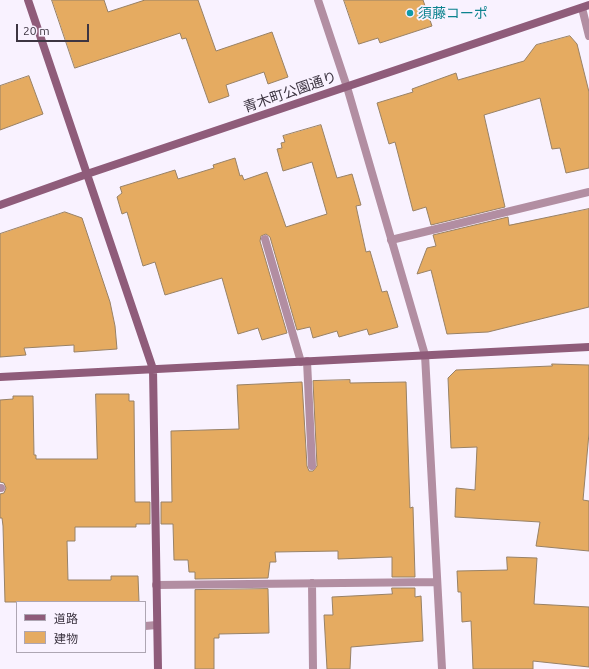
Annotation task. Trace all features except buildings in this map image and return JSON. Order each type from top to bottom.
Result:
[{"type":"street","points":[[28,0],[153,369],[158,669]]},
{"type":"street","points":[[318,0],[347,87],[425,355],[436,582],[442,669]]},
{"type":"street","points":[[586,6],[589,36]]},
{"type":"street","name":"青木町公園通り","points":[[0,205],[87,174],[586,6]]},
{"type":"street","points":[[391,240],[589,192]]},
{"type":"street","points":[[265,239],[304,362],[312,466]]},
{"type":"street","points":[[0,378],[589,347]]},
{"type":"street","points":[[156,585],[436,582]]},
{"type":"street","points":[[312,583],[313,669]]},
{"type":"street","points":[[146,626],[157,625]]},
{"type":"place","name":"須藤コーポ","points":[[410,13]]}]
